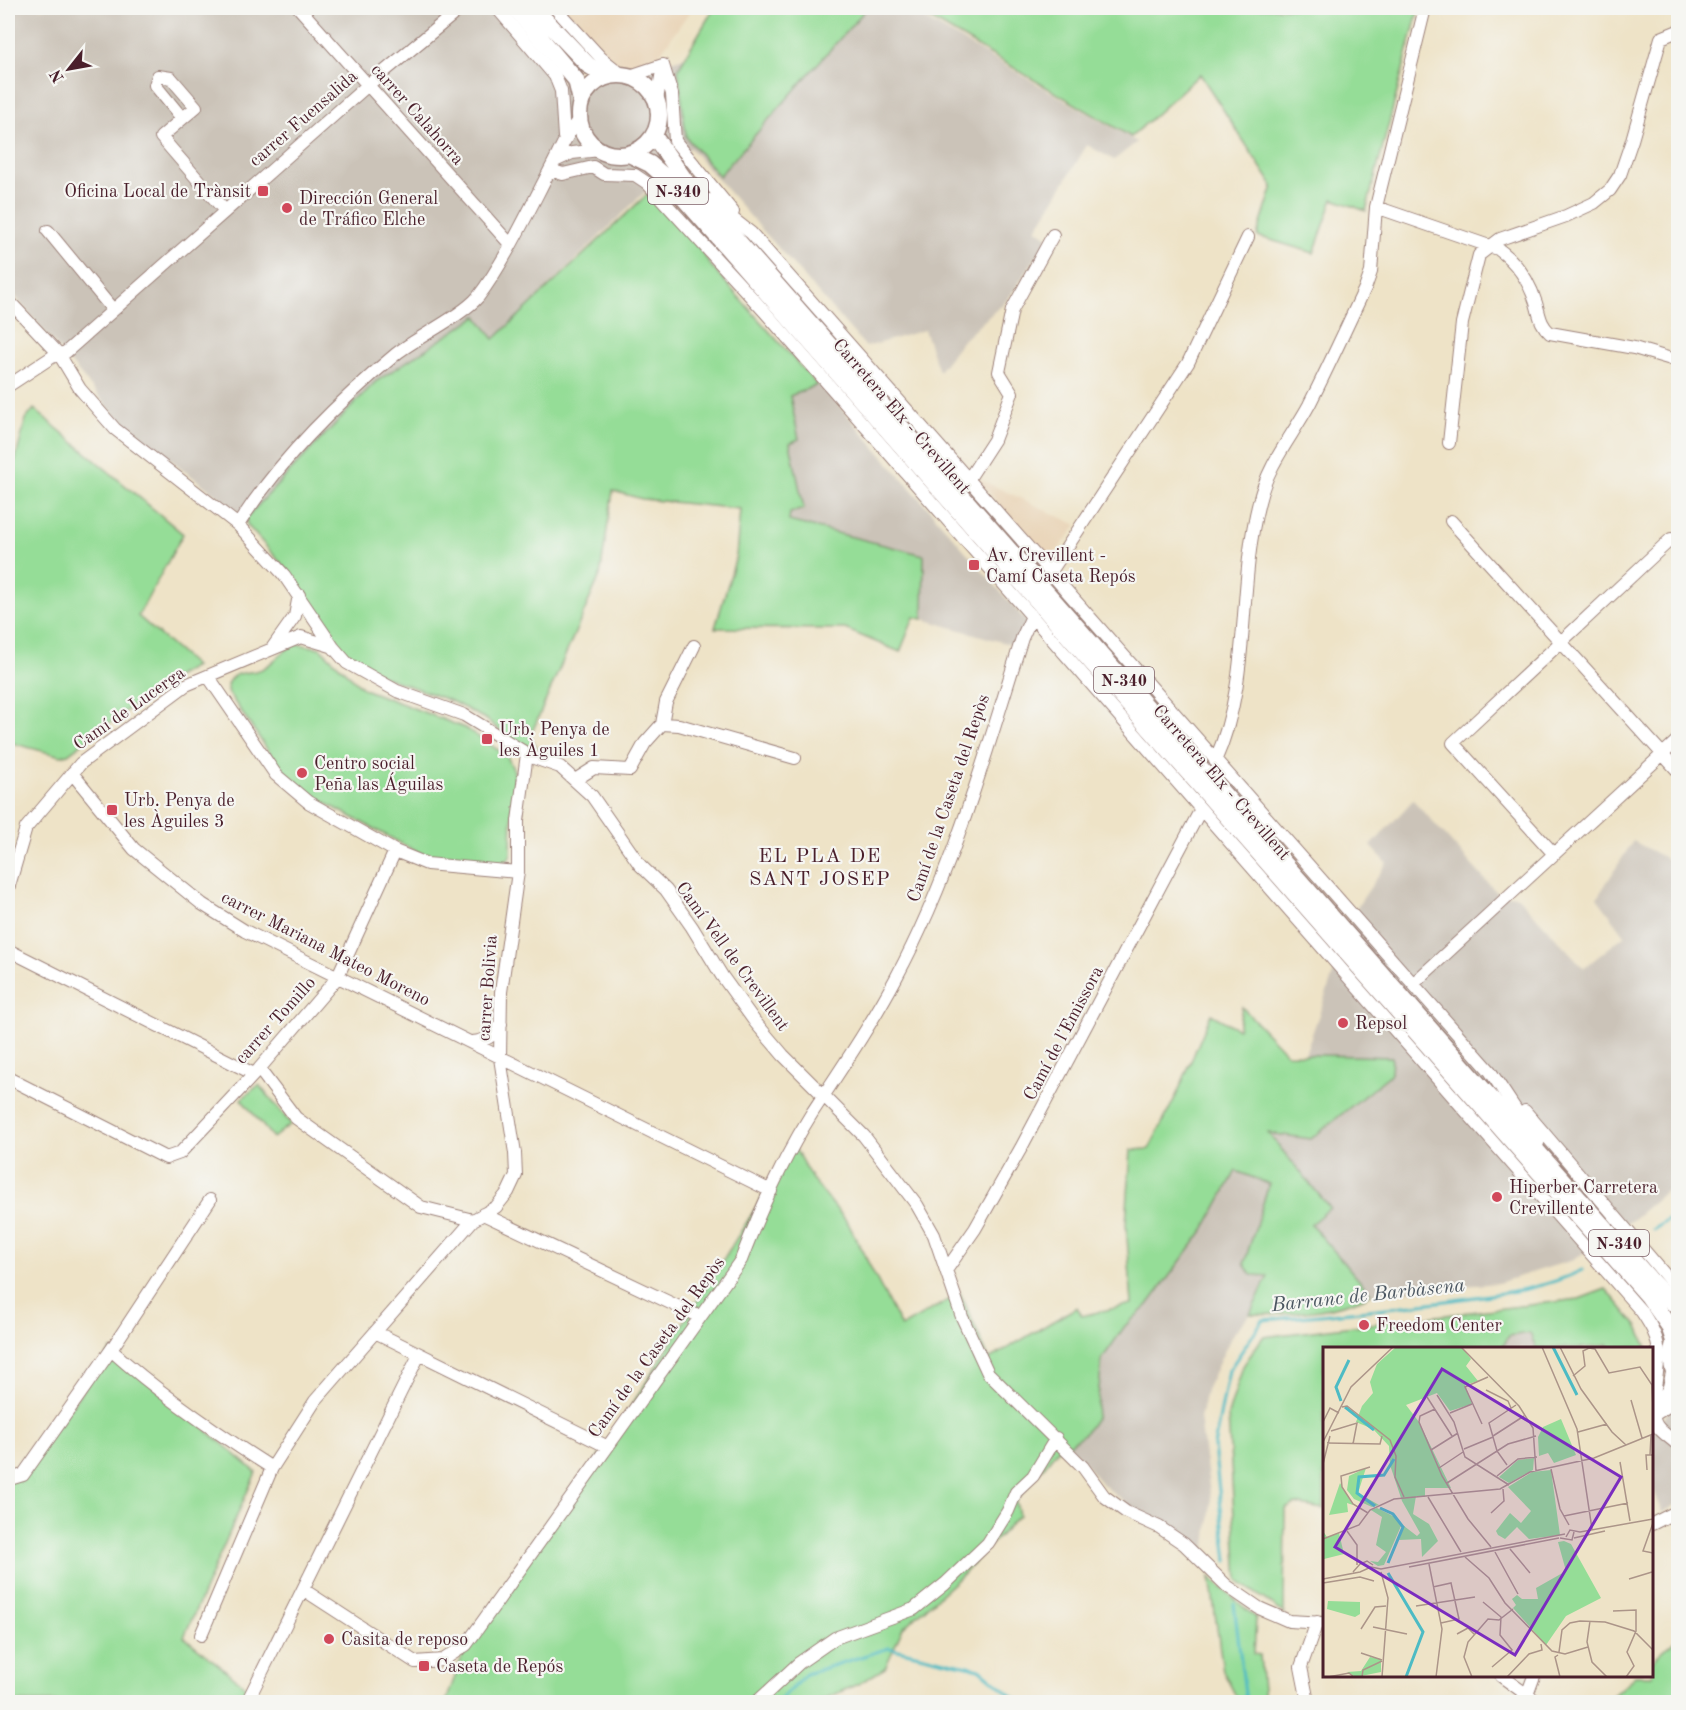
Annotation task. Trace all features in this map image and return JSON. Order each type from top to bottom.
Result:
[{"type":"highway","points":[[515,8],[576,80],[581,100],[579,119],[588,140],[600,150]]},
{"type":"highway","points":[[534,8],[588,65],[646,84],[657,100],[660,115],[654,136],[638,151],[629,154]]},
{"type":"highway","points":[[581,100],[589,87],[619,75]]},
{"type":"highway","name":"Carretera Elx - Crevillent","points":[[654,136],[687,183],[1678,1308]]},
{"type":"highway","name":"N-340","points":[[600,150],[617,155],[629,154]]},
{"type":"highway","name":"Carretera Elx - Crevillent","points":[[629,154],[650,165],[666,178],[1648,1296],[1676,1338]]},
{"type":"highway","name":"N-340","points":[[1676,1338],[1671,1355],[1676,1374]]},
{"type":"street","name":"carrer Calahorra","points":[[299,8],[510,244]]},
{"type":"street","name":"carrer Fuensalida","points":[[8,386],[58,354],[66,352],[368,85],[461,8]]},
{"type":"street","points":[[497,8],[555,76],[561,91],[564,137]]},
{"type":"street","points":[[555,8],[619,75],[663,65]]},
{"type":"street","points":[[1215,760],[1228,733],[1238,688],[1244,589],[1259,500],[1274,460],[1308,407],[1371,272],[1376,207],[1425,8]]},
{"type":"street","points":[[1449,443],[1462,323],[1473,269],[1479,255],[1488,247],[1517,231],[1566,216],[1594,203],[1610,190],[1620,175],[1626,158],[1661,38],[1678,31]]},
{"type":"street","points":[[657,100],[663,65]]},
{"type":"street","points":[[663,65],[672,94],[675,141],[751,232],[968,480],[1676,1283]]},
{"type":"street","points":[[182,118],[161,137],[225,211]]},
{"type":"street","points":[[238,525],[289,457],[354,391],[397,353],[477,298],[553,166],[564,137],[579,119]]},
{"type":"street","points":[[553,166],[572,153],[600,150]]},
{"type":"street","points":[[553,166],[563,174],[594,167],[604,174],[635,175],[670,206],[765,312],[1642,1312],[1654,1331],[1659,1363],[1653,1402]]},
{"type":"street","points":[[687,183],[751,232]]},
{"type":"street","points":[[1376,207],[1510,257],[1520,269],[1532,292],[1541,325],[1550,333],[1624,346],[1678,361]]},
{"type":"street","points":[[48,231],[113,310]]},
{"type":"street","points":[[968,480],[994,440],[1012,393],[999,372],[1012,310],[1053,235]]},
{"type":"street","points":[[1050,573],[1188,363],[1248,237]]},
{"type":"street","points":[[719,238],[765,312]]},
{"type":"street","points":[[91,281],[113,298],[126,299]]},
{"type":"street","name":"Camí Vell de Crevillent","points":[[8,300],[58,354],[80,390],[115,429],[238,525],[299,595],[333,647],[347,663],[397,691],[464,714],[496,733],[508,744],[560,767],[592,796],[640,866],[670,896],[755,1022],[864,1136],[917,1205],[934,1234],[962,1317],[988,1373],[1056,1438],[1083,1467],[1104,1496],[1126,1512],[1159,1527],[1184,1544],[1227,1586],[1259,1608],[1289,1622],[1321,1623]]},
{"type":"street","points":[[1451,521],[1678,771]]},
{"type":"street","points":[[1554,854],[1453,743],[1671,539],[1678,547]]},
{"type":"street","points":[[268,653],[290,623],[299,595]]},
{"type":"street","points":[[290,623],[305,616],[314,619],[305,637],[333,647]]},
{"type":"street","name":"Camí de la Caseta del Repòs","points":[[304,1590],[415,1662],[443,1660],[466,1645],[741,1260],[771,1191],[824,1096],[896,978],[934,902],[1022,638],[1032,616]]},
{"type":"street","name":"Camí de Lucerga","points":[[8,889],[26,828],[81,762],[186,685],[268,653],[288,641],[305,637]]},
{"type":"street","points":[[575,780],[594,768],[630,770],[645,743],[662,724],[666,702],[694,646]]},
{"type":"street","points":[[208,676],[264,760],[290,789],[395,851],[428,864],[518,872]]},
{"type":"street","points":[[662,724],[679,725],[795,758]]},
{"type":"street","points":[[1413,984],[1678,740]]},
{"type":"street","points":[[508,744],[525,777]]},
{"type":"street","name":"carrer Bolivia","points":[[201,1635],[272,1468],[315,1401],[478,1217],[496,1207],[508,1192],[516,1176],[515,1153],[500,1058],[501,992],[518,872],[518,821],[527,754]]},
{"type":"street","name":"carrer Mariana Mateo Moreno","points":[[72,773],[134,849],[160,873],[244,931],[771,1191]]},
{"type":"street","name":"Camí de l'Emissora","points":[[947,1269],[975,1228],[1021,1148],[1201,809]]},
{"type":"street","name":"carrer Tomillo","points":[[8,1078],[166,1158],[180,1153],[337,978],[395,851]]},
{"type":"street","points":[[8,950],[255,1071],[296,1118],[412,1200],[433,1212],[478,1217],[700,1317]]},
{"type":"street","points":[[472,1042],[484,1041],[494,1034],[501,1024]]},
{"type":"street","points":[[1490,1071],[1560,1176]]},
{"type":"street","points":[[1501,1151],[1584,1223]]},
{"type":"street","points":[[8,1472],[13,1478],[23,1474],[111,1350],[210,1200]]},
{"type":"street","points":[[375,1332],[419,1356],[606,1446]]},
{"type":"street","points":[[111,1350],[147,1383],[195,1419],[272,1468]]},
{"type":"street","points":[[250,1695],[419,1356]]},
{"type":"street","points":[[1654,1416],[1676,1374]]},
{"type":"street","points":[[1654,1416],[1678,1400]]},
{"type":"street","points":[[1653,1412],[1656,1425],[1678,1445]]},
{"type":"street","points":[[758,1702],[799,1663],[835,1638],[914,1610],[945,1584],[988,1543],[1008,1511],[1016,1492],[1033,1476],[1056,1438]]},
{"type":"street","points":[[1653,1524],[1678,1511]]},
{"type":"street","points":[[1308,1702],[1300,1667],[1321,1623]]},
{"type":"street","points":[[1502,1677],[1532,1699]]},
{"type":"street","points":[[1532,1699],[1534,1677]]},
{"type":"shaded area","points":[[8,8],[496,8],[569,91],[691,55],[727,8],[906,8],[1137,142],[1114,160],[1087,145],[1036,229],[1049,238],[1008,299],[964,339],[939,371],[924,330],[866,347],[690,148],[494,339],[478,317],[375,382],[246,518],[118,419],[8,288]]},
{"type":"shaded area","points":[[561,8],[692,8],[657,58],[632,64],[616,64],[602,54]]},
{"type":"shaded area","points":[[821,385],[1032,628],[1019,647],[923,619],[924,555],[789,521],[789,513],[804,509],[790,443],[799,439],[790,396]]},
{"type":"shaded area","points":[[975,477],[1077,525],[1049,562]]},
{"type":"shaded area","points":[[1413,800],[1498,894],[1517,896],[1584,968],[1625,935],[1597,898],[1633,841],[1678,865],[1678,1181],[1632,1220],[1573,1260],[1498,1283],[1371,1294],[1310,1224],[1329,1208],[1268,1132],[1311,1139],[1392,1057],[1305,1054],[1357,907],[1387,863],[1371,846]]},
{"type":"shaded area","points":[[1236,1171],[1269,1184],[1244,1264],[1268,1275],[1250,1314],[1232,1335],[1206,1390],[1200,1418],[1211,1501],[1205,1554],[1179,1534],[1131,1507],[1101,1483],[1069,1445],[1087,1431],[1096,1418],[1102,1359],[1120,1326],[1148,1305],[1205,1228]]},
{"type":"shaded area","points":[[1531,1333],[1536,1347],[1503,1347],[1509,1336]]},
{"type":"shaded area","points":[[1678,1402],[1678,1504],[1663,1512],[1653,1488],[1653,1426],[1657,1430],[1673,1404]]},
{"type":"green space","points":[[714,8],[867,8],[719,176],[686,137],[678,69]]},
{"type":"green space","points":[[912,8],[1419,8],[1366,211],[1333,199],[1314,253],[1257,236],[1273,186],[1200,74],[1131,137]]},
{"type":"green space","points":[[656,186],[712,267],[817,385],[790,396],[799,439],[790,443],[804,509],[790,513],[789,521],[924,555],[923,619],[914,617],[900,652],[845,629],[715,628],[736,557],[740,509],[642,499],[613,491],[600,575],[530,737],[542,755],[514,742],[487,720],[451,701],[382,676],[355,661],[339,647],[288,571],[247,525],[246,518],[375,382],[477,316],[494,339]]},
{"type":"green space","points":[[34,409],[183,534],[138,616],[195,666],[158,687],[68,754],[61,756],[8,742],[8,467],[15,461],[26,419]]},
{"type":"green space","points":[[297,644],[320,648],[364,689],[465,728],[507,756],[514,771],[515,783],[511,854],[508,860],[500,863],[449,860],[419,853],[320,800],[297,785],[276,762],[229,694],[227,685],[235,675],[261,669]]},
{"type":"green space","points":[[1242,1007],[1287,1054],[1392,1057],[1391,1074],[1311,1139],[1268,1133],[1330,1208],[1311,1224],[1371,1294],[1344,1305],[1312,1311],[1250,1314],[1268,1276],[1251,1275],[1244,1264],[1269,1184],[1236,1171],[1205,1228],[1148,1305],[1125,1326],[1102,1359],[1096,1418],[1087,1431],[1069,1445],[1058,1449],[1016,1501],[1019,1515],[958,1579],[903,1628],[885,1668],[860,1683],[818,1702],[446,1702],[466,1645],[606,1446],[794,1147],[812,1179],[848,1223],[901,1327],[960,1293],[989,1359],[1077,1307],[1082,1316],[1132,1304],[1126,1224],[1131,1150],[1149,1149],[1178,1092],[1211,1014],[1238,1029]]},
{"type":"green space","points":[[259,1085],[291,1124],[273,1138],[241,1099]]},
{"type":"green space","points":[[1606,1289],[1638,1327],[1647,1347],[1611,1347],[1609,1345],[1536,1347],[1530,1333],[1509,1336],[1503,1347],[1323,1347],[1323,1509],[1295,1504],[1285,1509],[1284,1613],[1238,1581],[1228,1415],[1243,1366],[1263,1337],[1579,1299]]},
{"type":"green space","points":[[111,1350],[256,1472],[184,1637],[265,1702],[8,1702],[8,1473],[23,1474]]},
{"type":"green space","points":[[1210,1577],[1256,1618],[1254,1654],[1260,1655],[1264,1702],[1239,1702],[1223,1671]]},
{"type":"green space","points":[[1678,1637],[1678,1702],[1605,1702],[1634,1677],[1653,1677],[1653,1660]]},
{"type":"waterway","name":"Barranc de Barbàsena","points":[[1653,1230],[1678,1213]]},
{"type":"waterway","name":"Barranc de Barbàsena","points":[[1227,1561],[1214,1446],[1229,1370],[1263,1320],[1382,1309],[1503,1293],[1536,1287],[1582,1270]]},
{"type":"waterway","name":"Barranc de Barbàsena","points":[[1234,1604],[1246,1702]]},
{"type":"waterway","name":"Barranc de Barbàsena","points":[[778,1702],[806,1674],[889,1648],[980,1669],[1019,1702]]},
{"type":"place","name":"Oficina Local de Trànsit","points":[[263,191]]},
{"type":"place","name":"Dirección General de Tráfico Elche","points":[[287,208]]},
{"type":"place","name":"Av. Crevillent - Camí Caseta Repós","points":[[974,565]]},
{"type":"place","name":"Urb. Penya de les Àguiles 1","points":[[487,739]]},
{"type":"place","name":"Centro social Peña las Águilas","points":[[302,773]]},
{"type":"place","name":"Urb. Penya de les Àguiles 3","points":[[112,810]]},
{"type":"place","name":"Repsol","points":[[1343,1023]]},
{"type":"place","name":"Hiperber Carretera Crevillente","points":[[1497,1197]]},
{"type":"place","name":"Freedom Center","points":[[1364,1325]]},
{"type":"place","name":"Casita de reposo","points":[[329,1639]]},
{"type":"place","name":"Caseta de Repós","points":[[424,1666]]},
{"type":"district","name":"EL PLA DE SANT JOSEP","points":[[820,866]]}]
